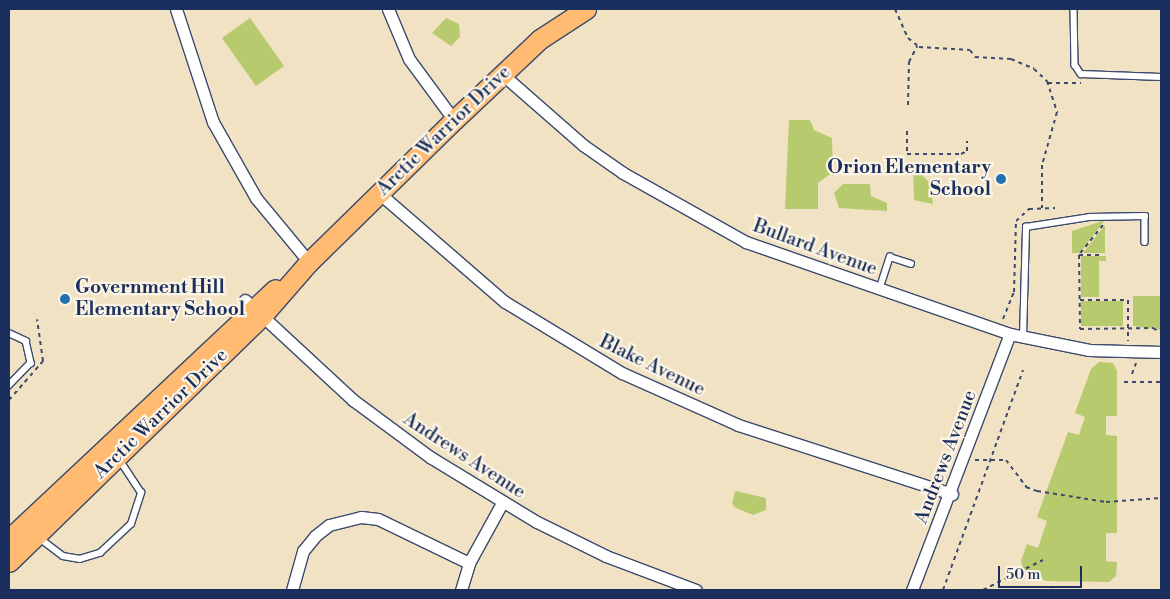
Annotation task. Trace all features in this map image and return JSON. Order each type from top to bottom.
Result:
[{"type":"main road","name":"Arctic Warrior Drive","points":[[9,539],[252,308],[310,262],[502,74],[583,9]]},
{"type":"main road","name":"Arctic Warrior Drive","points":[[9,562],[117,457],[252,308]]},
{"type":"street","points":[[176,9],[214,122],[256,198],[310,262]]},
{"type":"street","points":[[388,9],[409,59],[454,120]]},
{"type":"street","name":"Bullard Avenue","points":[[502,74],[583,145],[668,201],[746,242],[879,290],[1023,338],[1089,350],[1161,352]]},
{"type":"street","name":"Blake Avenue","points":[[379,194],[505,302],[622,373],[738,424],[952,494]]},
{"type":"street","name":"Andrews Avenue","points":[[252,308],[387,427],[502,503],[606,556],[696,590]]},
{"type":"street","name":"Andrews Avenue","points":[[912,590],[965,461],[1010,334]]},
{"type":"street","points":[[460,590],[469,562],[502,503]]},
{"type":"street","points":[[292,590],[303,551],[315,536],[330,525],[361,517],[378,519],[469,562]]},
{"type":"lane","points":[[1074,9],[1075,64],[1081,74],[1161,77]]},
{"type":"lane","points":[[1023,338],[1026,227],[1107,216],[1145,216],[1145,242]]},
{"type":"lane","points":[[879,290],[890,257],[911,264]]},
{"type":"lane","points":[[9,333],[26,341],[31,363],[9,386]]},
{"type":"lane","points":[[36,536],[63,556],[80,559],[100,553],[131,524],[141,493],[117,457]]},
{"type":"path","points":[[896,9],[908,38],[917,46],[1011,59],[1034,69],[1047,81],[1057,112],[1042,166],[1042,208]]},
{"type":"path","points":[[908,104],[909,62],[917,46]]},
{"type":"path","points":[[907,130],[907,154],[961,154],[967,151],[967,141]]},
{"type":"path","points":[[1107,216],[1079,255],[1080,329],[1153,328],[1161,333]]},
{"type":"path","points":[[1079,255],[1102,255]]},
{"type":"path","points":[[1080,300],[1128,300],[1128,351]]},
{"type":"path","points":[[1132,374],[1133,366],[1144,363]]},
{"type":"path","points":[[943,590],[1022,370]]},
{"type":"path","points":[[1124,382],[1161,382]]},
{"type":"path","points":[[965,461],[990,460],[1012,464],[1026,487],[1037,491],[1106,502],[1161,498]]},
{"type":"path","points":[[983,590],[1043,560]]},
{"type":"green space","points":[[250,18],[284,66],[256,86],[222,38]]},
{"type":"green space","points":[[446,18],[459,24],[460,37],[451,46],[432,33]]},
{"type":"green space","points":[[789,120],[810,120],[814,130],[832,138],[833,172],[818,183],[818,209],[785,209]]},
{"type":"green space","points":[[913,166],[930,183],[933,204],[914,200]]},
{"type":"green space","points":[[843,184],[870,184],[871,196],[887,203],[887,211],[839,208],[834,193]]},
{"type":"green space","points":[[1105,220],[1080,253],[1072,253],[1072,231]]},
{"type":"green space","points":[[1105,225],[1105,253],[1083,253]]},
{"type":"green space","points":[[1081,256],[1106,256],[1106,261],[1099,261],[1099,297],[1081,297]]},
{"type":"green space","points":[[1133,296],[1161,296],[1161,330],[1133,326]]},
{"type":"green space","points":[[1081,301],[1123,301],[1123,326],[1081,326]]},
{"type":"green space","points":[[1099,362],[1113,363],[1117,371],[1117,416],[1106,416],[1106,435],[1117,436],[1117,533],[1106,533],[1106,561],[1117,562],[1116,576],[1109,582],[1046,581],[1024,572],[1021,561],[1027,544],[1038,548],[1047,521],[1037,517],[1068,432],[1079,435],[1085,417],[1075,413],[1091,369]]},
{"type":"green space","points":[[735,491],[766,498],[766,510],[753,515],[736,508],[732,504]]},
{"type":"place","name":"Orion Elementary School","points":[[1001,179]]},
{"type":"place","name":"Government Hill Elementary School","points":[[65,299]]}]
